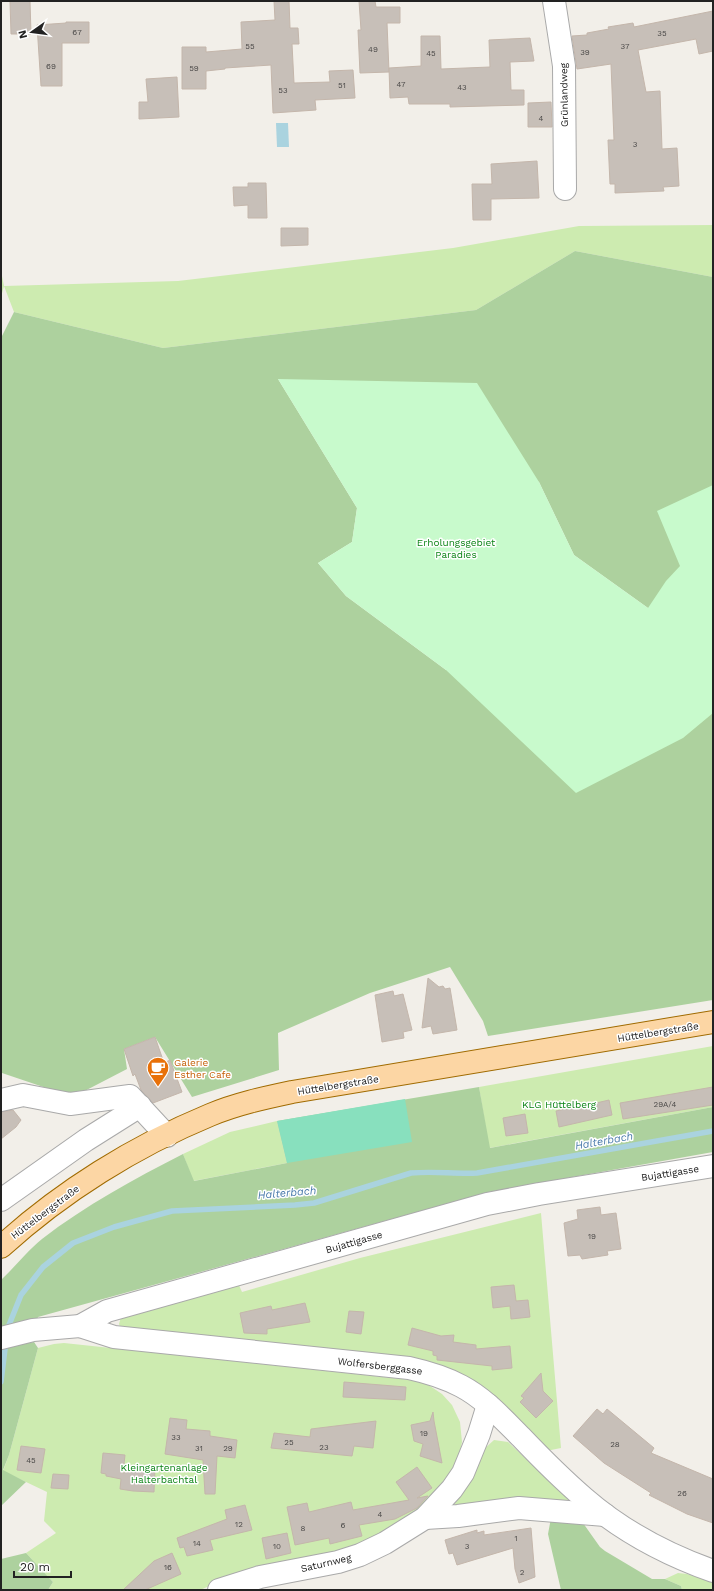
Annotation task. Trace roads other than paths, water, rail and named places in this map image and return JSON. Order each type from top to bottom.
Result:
[{"type":"main road","name":"Hüttelbergstraße","points":[[1,1247],[41,1213],[76,1188],[142,1148],[211,1115],[264,1098],[713,1022]]},
{"type":"street","name":"Grünlandweg","points":[[554,1],[564,66],[565,189]]},
{"type":"street","points":[[1,1100],[23,1095],[70,1104],[130,1096],[167,1136]]},
{"type":"street","points":[[1,1200],[86,1140],[140,1106]]},
{"type":"street","name":"Bujattigasse","points":[[1,1338],[33,1330],[80,1326],[107,1311],[487,1204],[524,1196],[713,1166]]},
{"type":"street","name":"Wolfersberggasse","points":[[80,1326],[114,1337],[409,1368],[443,1378],[462,1386],[488,1404],[559,1475],[606,1516],[656,1548],[713,1571]]},
{"type":"street","name":"Saturnweg","points":[[219,1590],[260,1577],[338,1562],[385,1543],[425,1518],[452,1489],[463,1473],[479,1434],[488,1404]]},
{"type":"street","name":"Saturnweg","points":[[425,1518],[458,1516],[519,1508],[606,1516]]},
{"type":"water","points":[[276,123],[288,123],[289,147],[277,147]]},
{"type":"waterway","name":"Halterbach","points":[[7,1330],[21,1295],[43,1267],[73,1243],[114,1227],[172,1211],[314,1203],[411,1173],[477,1173],[713,1131]]},
{"type":"waterway","name":"Halterbach","points":[[1,1382],[6,1341]]},
{"type":"place","name":"Galerie Esther Cafe","points":[[158,1088]]},
{"type":"park label","name":"Erholungsgebiet Paradies","points":[[456,548]]},
{"type":"park label","name":"KLG Hüttelberg","points":[[559,1104]]},
{"type":"park label","name":"Kleingartenanlage Halterbachtal","points":[[164,1472]]}]
